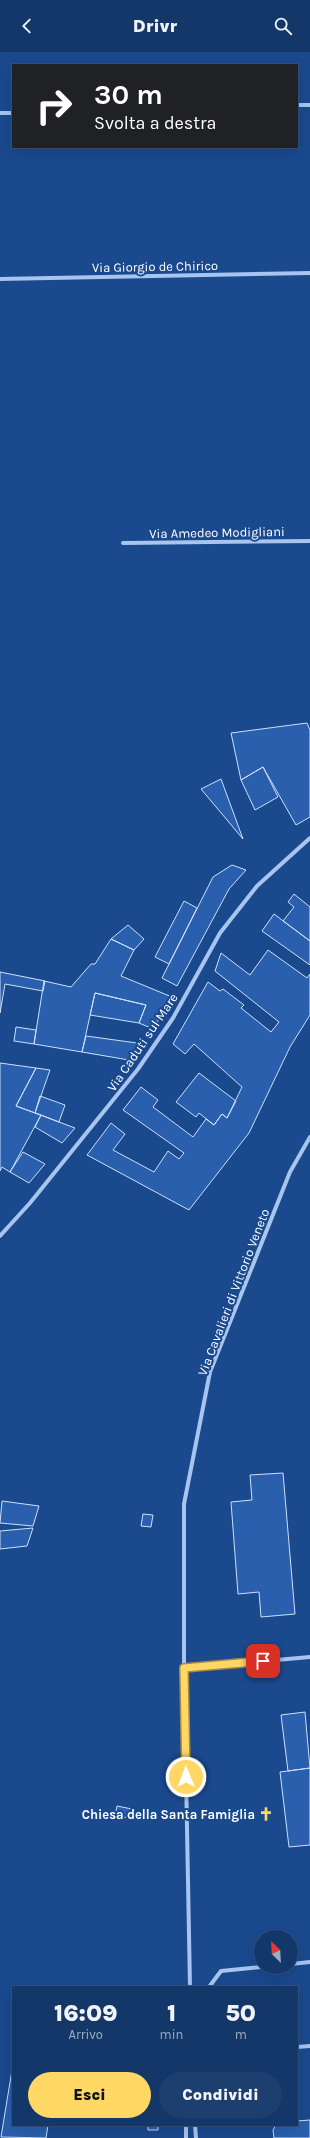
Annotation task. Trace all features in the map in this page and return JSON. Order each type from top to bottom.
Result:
[{"type":"street","points":[[298,105],[310,105]]},
{"type":"street","points":[[0,113],[12,113]]},
{"type":"street","name":"Via Giorgio de Chirico","points":[[0,279],[310,273]]},
{"type":"street","name":"Via Amedeo Modigliani","points":[[123,543],[310,541]]},
{"type":"street","name":"Via Caduti sul Mare","points":[[0,1236],[30,1204],[138,1069],[173,1018],[225,927],[257,886],[310,838]]},
{"type":"street","name":"Via Cavalieri di Vittorio Veneto","points":[[190,1986],[184,1668],[184,1504],[210,1372],[290,1172],[310,1137]]},
{"type":"street","points":[[184,1668],[310,1657]]},
{"type":"street","points":[[298,1963],[310,1962]]},
{"type":"street","points":[[210,1986],[221,1971],[254,1968]]},
{"type":"street","points":[[298,2047],[310,2046]]},
{"type":"street","points":[[186,2126],[186,2138]]},
{"type":"street","points":[[195,2126],[196,2138]]},
{"type":"building","points":[[307,723],[310,730],[310,817],[296,825],[263,767],[241,780],[231,733]]},
{"type":"building","points":[[263,767],[278,797],[255,810],[241,780]]},
{"type":"building","points":[[221,779],[243,839],[201,789]]},
{"type":"building","points":[[232,865],[246,870],[229,889],[177,986],[162,978],[213,877]]},
{"type":"building","points":[[294,894],[310,907],[310,941],[283,921],[294,907],[288,902]]},
{"type":"building","points":[[184,901],[197,908],[169,964],[155,957]]},
{"type":"building","points":[[274,914],[310,941],[310,965],[262,931]]},
{"type":"building","points":[[128,925],[144,939],[134,950],[111,939]]},
{"type":"building","points":[[111,939],[134,950],[121,976],[172,997],[153,1029],[139,1023],[146,1005],[95,993],[82,1052],[34,1044],[44,981],[71,987],[91,964],[95,964]]},
{"type":"building","points":[[268,950],[307,978],[310,974],[310,1015],[290,1047],[249,1133],[189,1210],[87,1155],[111,1123],[125,1134],[113,1150],[154,1172],[168,1151],[179,1159],[184,1153],[123,1110],[141,1087],[158,1100],[153,1107],[193,1137],[206,1119],[214,1125],[222,1114],[227,1118],[242,1087],[194,1044],[185,1054],[173,1044],[208,982],[220,991],[223,989],[244,1005],[241,1008],[271,1032],[279,1022],[215,971],[221,953],[250,975]]},
{"type":"building","points":[[0,972],[45,981],[43,991],[5,984],[0,1013]]},
{"type":"building","points":[[95,993],[146,1005],[139,1023],[90,1015]]},
{"type":"building","points":[[16,1027],[36,1030],[34,1044],[14,1041]]},
{"type":"building","points":[[86,1036],[137,1043],[140,1047],[129,1060],[82,1052]]},
{"type":"building","points":[[0,1063],[36,1068],[16,1106],[41,1115],[10,1172],[2,1167],[0,1171]]},
{"type":"building","points":[[36,1068],[50,1070],[35,1113],[16,1106]]},
{"type":"building","points":[[199,1073],[236,1101],[227,1118],[222,1114],[214,1125],[199,1113],[196,1117],[176,1102]]},
{"type":"building","points":[[40,1096],[65,1105],[59,1122],[35,1113]]},
{"type":"building","points":[[41,1115],[75,1128],[62,1143],[35,1127]]},
{"type":"building","points":[[23,1152],[45,1164],[29,1183],[10,1172]]},
{"type":"building","points":[[283,1473],[295,1614],[261,1617],[259,1592],[238,1594],[231,1502],[252,1500],[250,1475]]},
{"type":"building","points":[[2,1501],[39,1506],[33,1526],[0,1523]]},
{"type":"building","points":[[143,1514],[153,1515],[151,1527],[141,1526]]},
{"type":"building","points":[[33,1528],[27,1546],[0,1549],[0,1531]]},
{"type":"building","points":[[305,1712],[310,1768],[288,1771],[281,1715]]},
{"type":"building","points":[[310,1768],[310,1845],[289,1847],[280,1772]]},
{"type":"building","points":[[117,1806],[132,1809],[131,1818],[115,1816]]},
{"type":"building","points":[[12,2070],[12,2126],[48,2126],[46,2138],[1,2137]]},
{"type":"building","points":[[310,2120],[310,2138],[274,2138],[273,2130],[275,2126],[298,2126],[298,2121]]},
{"type":"building","points":[[148,2126],[158,2126],[158,2130],[148,2130]]},
{"type":"place","name":"Chiesa della Santa Famiglia","points":[[266,1814]]},
{"type":"route","points":[[186,1777],[184,1668],[263,1661]]}]
